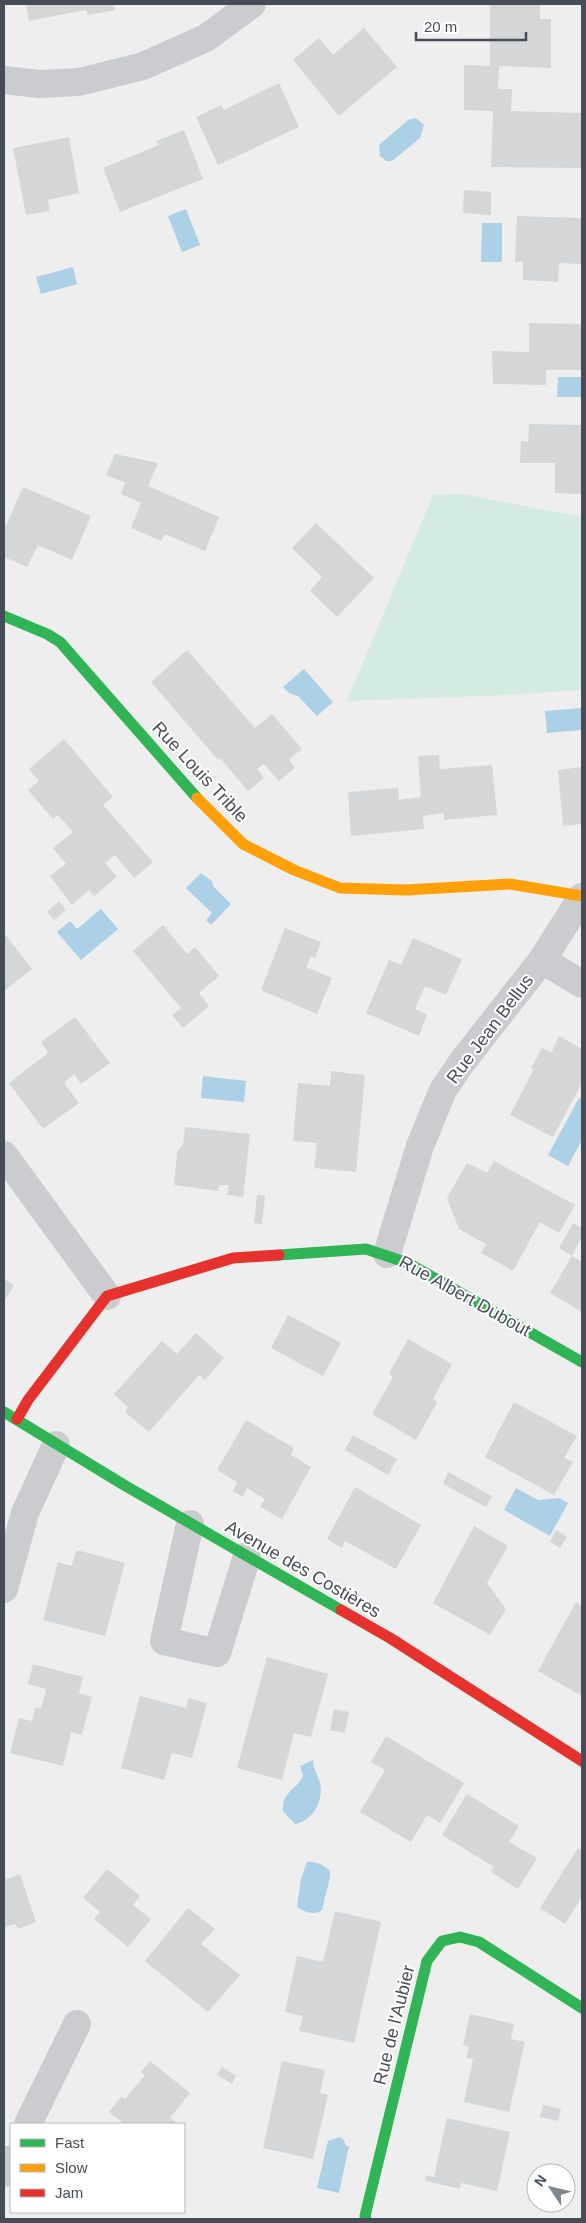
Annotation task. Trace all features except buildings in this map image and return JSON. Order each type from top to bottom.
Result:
[{"type":"street","points":[[4,80],[39,84],[79,82],[143,66],[206,38],[252,4]]},
{"type":"street","name":"Rue Louis Trible","points":[[4,616],[47,634],[60,642],[206,809],[243,844],[294,870],[340,888],[406,890],[510,884],[582,897]]},
{"type":"street","name":"Rue Jean Bellus","points":[[387,1254],[420,1146],[444,1090],[462,1062],[542,960],[582,897]]},
{"type":"street","points":[[542,960],[582,984]]},
{"type":"street","points":[[4,1155],[107,1296],[28,1400],[16,1419]]},
{"type":"street","name":"Rue Albert Dubout","points":[[107,1296],[233,1258],[366,1248],[408,1263],[582,1362]]},
{"type":"street","name":"Avenue des Costières","points":[[4,1412],[190,1524],[390,1638],[582,1761]]},
{"type":"street","points":[[4,1589],[25,1513],[56,1445]]},
{"type":"street","points":[[190,1524],[164,1641],[217,1653],[247,1556]]},
{"type":"street","name":"Rue de l'Aubier","points":[[366,2219],[367,2207],[427,1961],[442,1940],[460,1937],[479,1942],[582,2008]]},
{"type":"street","points":[[28,2123],[77,2024]]},
{"type":"street","points":[[4,2173],[10,2161]]},
{"type":"green space","points":[[462,494],[582,517],[582,690],[508,695],[347,701],[433,495]]},
{"type":"water","points":[[416,118],[424,125],[420,138],[392,161],[386,161],[380,156],[379,145],[408,120]]},
{"type":"water","points":[[186,209],[200,245],[182,252],[168,216]]},
{"type":"water","points":[[482,223],[502,223],[502,262],[481,262]]},
{"type":"water","points":[[73,267],[77,284],[41,294],[36,277]]},
{"type":"water","points":[[558,377],[582,377],[582,397],[557,397]]},
{"type":"water","points":[[304,669],[333,702],[317,716],[298,696],[289,693],[283,687]]},
{"type":"water","points":[[582,708],[582,730],[547,733],[545,711]]},
{"type":"water","points":[[201,873],[212,881],[213,886],[231,904],[211,925],[206,920],[212,913],[186,888]]},
{"type":"water","points":[[101,909],[118,929],[81,960],[57,932],[70,921],[77,929]]},
{"type":"water","points":[[203,1076],[246,1081],[244,1102],[201,1098]]},
{"type":"water","points":[[579,1098],[582,1100],[582,1140],[568,1166],[548,1155]]},
{"type":"water","points":[[516,1488],[538,1500],[559,1498],[568,1503],[550,1536],[504,1510]]},
{"type":"water","points":[[313,1760],[321,1790],[319,1803],[307,1819],[295,1824],[283,1811],[283,1804],[287,1795],[303,1776],[300,1766]]},
{"type":"water","points":[[307,1862],[319,1864],[330,1871],[322,1910],[315,1913],[306,1912],[297,1907],[301,1879]]},
{"type":"water","points":[[340,2137],[344,2140],[346,2146],[349,2146],[339,2193],[317,2188],[328,2141]]},
{"type":"traffic: fast","points":[[4,616],[47,634],[60,642],[197,798]]},
{"type":"traffic: fast","points":[[279,1255],[366,1249],[408,1263],[582,1362]]},
{"type":"traffic: fast","points":[[4,1412],[124,1485],[341,1610]]},
{"type":"traffic: fast","points":[[366,2219],[365,2216],[427,1961],[442,1941],[460,1937],[479,1942],[582,2008]]},
{"type":"traffic: slow","points":[[197,798],[243,844],[294,870],[340,888],[406,890],[510,884],[582,896]]},
{"type":"traffic: jam","points":[[17,1419],[28,1400],[107,1296],[233,1258],[279,1255]]},
{"type":"traffic: jam","points":[[341,1610],[390,1638],[582,1761]]}]
